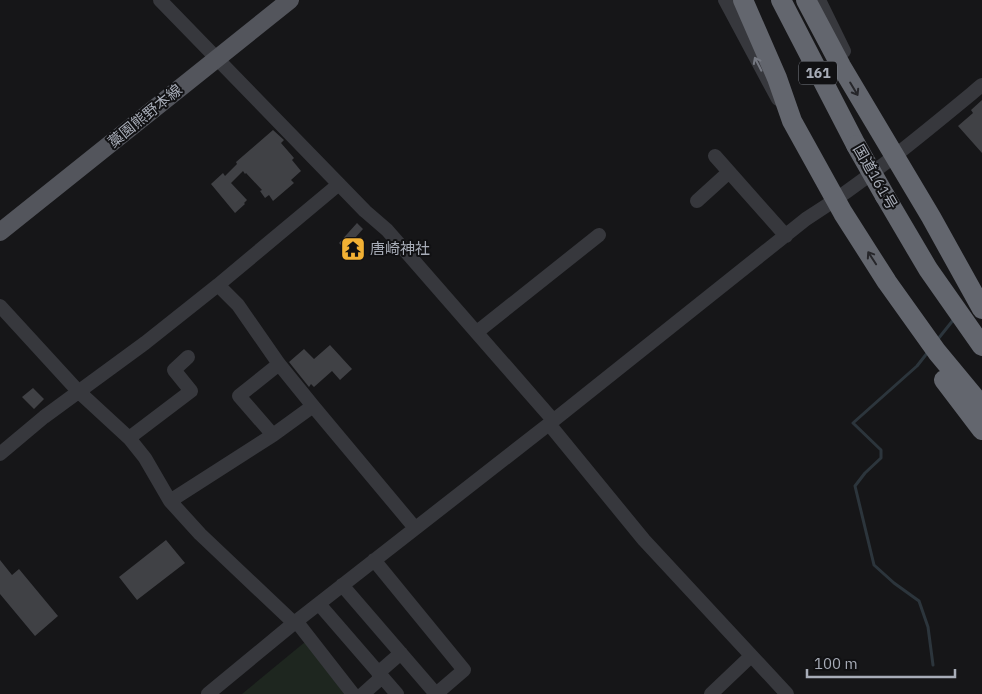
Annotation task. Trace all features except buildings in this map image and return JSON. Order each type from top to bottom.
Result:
[{"type":"highway","points":[[742,0],[777,78],[792,121],[843,213],[888,282],[885,295],[930,351],[982,406]]},
{"type":"highway","name":"国道161号","points":[[781,0],[856,145],[885,196],[928,269],[982,346]]},
{"type":"highway","points":[[806,0],[841,66],[978,292]]},
{"type":"highway","points":[[930,351],[982,430]]},
{"type":"main road","name":"藁園熊野本線","points":[[0,232],[290,0]]},
{"type":"street","points":[[160,0],[364,210],[387,230],[477,332],[644,540],[787,694]]},
{"type":"street","points":[[725,0],[772,90],[792,121]]},
{"type":"street","points":[[819,0],[846,57],[841,66]]},
{"type":"street","points":[[208,694],[294,623],[806,219],[837,200],[895,156],[982,85]]},
{"type":"street","points":[[716,156],[786,236]]},
{"type":"street","points":[[698,201],[729,172]]},
{"type":"street","points":[[0,454],[78,391],[145,343],[218,285],[339,184]]},
{"type":"street","points":[[477,332],[599,235]]},
{"type":"street","points":[[218,285],[238,306],[279,364],[313,406],[415,528]]},
{"type":"street","points":[[0,306],[78,391],[129,438],[145,458],[170,501],[200,534],[294,623],[300,626],[353,694]]},
{"type":"street","points":[[129,438],[191,391],[174,370],[188,357]]},
{"type":"street","points":[[272,435],[240,396],[279,364]]},
{"type":"street","points":[[170,501],[313,406]]},
{"type":"street","points":[[342,585],[436,694],[464,670],[374,560]]},
{"type":"street","points":[[319,604],[397,694]]},
{"type":"street","points":[[363,694],[402,653]]},
{"type":"street","points":[[711,694],[751,656]]},
{"type":"shaded area","points":[[305,642],[348,694],[242,694]]},
{"type":"waterway","points":[[938,339],[954,319]]},
{"type":"waterway","points":[[928,352],[917,366],[853,423],[881,450],[881,458],[865,473],[855,486],[874,565],[894,583],[919,601],[928,627],[933,665]]},
{"type":"place","name":"唐崎神社","points":[[353,249]]}]
